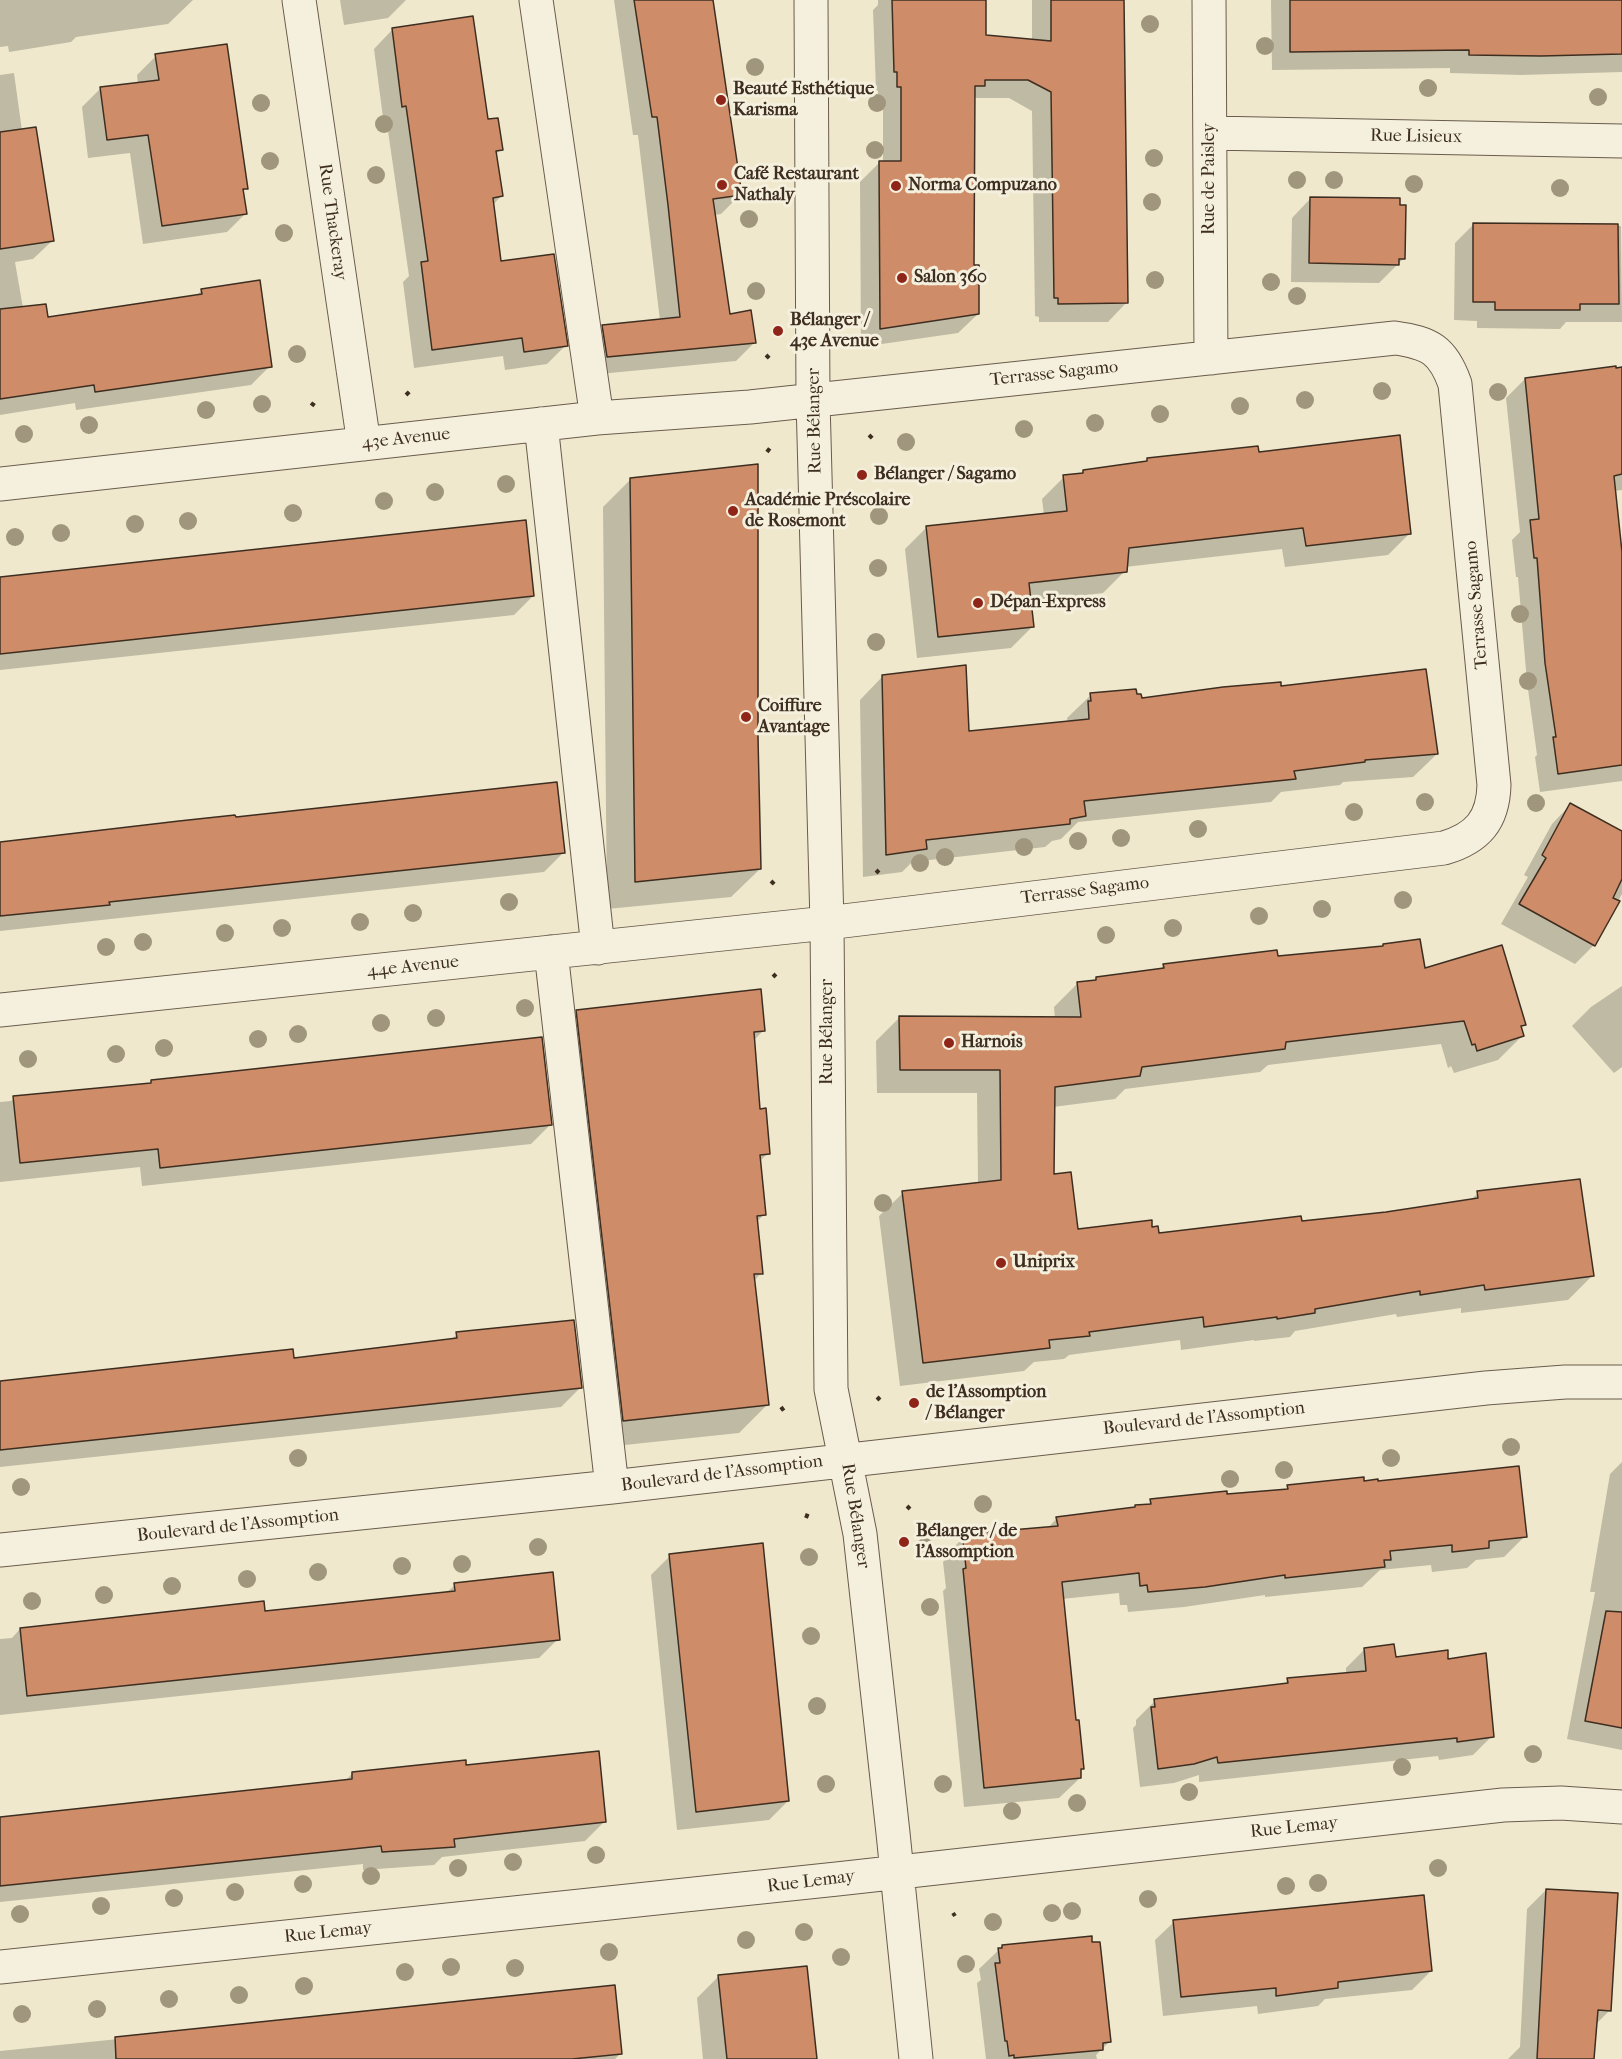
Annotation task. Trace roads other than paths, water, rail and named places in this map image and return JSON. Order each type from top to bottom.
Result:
[{"type":"street","name":"Rue Thackeray","points":[[299,0],[364,444]]},
{"type":"street","points":[[536,0],[597,418]]},
{"type":"street","name":"Rue Bélanger","points":[[811,0],[813,400],[827,923],[831,1389],[860,1534],[916,2059]]},
{"type":"street","name":"Rue de Paisley","points":[[1209,0],[1211,358]]},
{"type":"street","name":"Rue Lisieux","points":[[1210,133],[1622,141]]},
{"type":"street","name":"Terrasse Sagamo","points":[[813,400],[1395,338],[1419,342],[1438,351],[1449,366],[1455,384],[1494,785],[1493,802],[1483,823],[1469,837],[1458,844],[1444,848],[827,923]]},
{"type":"street","name":"43e Avenue","points":[[0,484],[597,418],[813,400]]},
{"type":"street","points":[[541,424],[598,948]]},
{"type":"street","name":"44e Avenue","points":[[0,1010],[827,923]]},
{"type":"street","points":[[550,952],[612,1487]]},
{"type":"street","name":"Boulevard de l'Assomption","points":[[0,1550],[612,1487],[1485,1388],[1565,1382],[1622,1382]]},
{"type":"street","name":"Rue Lemay","points":[[0,1967],[1503,1805],[1561,1803],[1622,1807]]},
{"type":"place","name":"Beauté Esthétique Karisma","points":[[721,100]]},
{"type":"place","name":"Café Restaurant Nathaly","points":[[722,185]]},
{"type":"place","name":"Norma Compuzano","points":[[896,186]]},
{"type":"place","name":"Salon 360","points":[[902,278]]},
{"type":"place","name":"Bélanger / 43e Avenue","points":[[778,331]]},
{"type":"place","name":"Bélanger / Sagamo","points":[[862,475]]},
{"type":"place","name":"Académie Préscolaire de Rosemont","points":[[733,511]]},
{"type":"place","name":"Dépan-Express","points":[[978,603]]},
{"type":"place","name":"Coiffure Avantage","points":[[746,717]]},
{"type":"place","name":"Harnois","points":[[949,1043]]},
{"type":"place","name":"Uniprix","points":[[1001,1263]]},
{"type":"place","name":"de l'Assomption / Bélanger","points":[[914,1403]]},
{"type":"place","name":"Bélanger / de l'Assomption","points":[[904,1542]]}]
